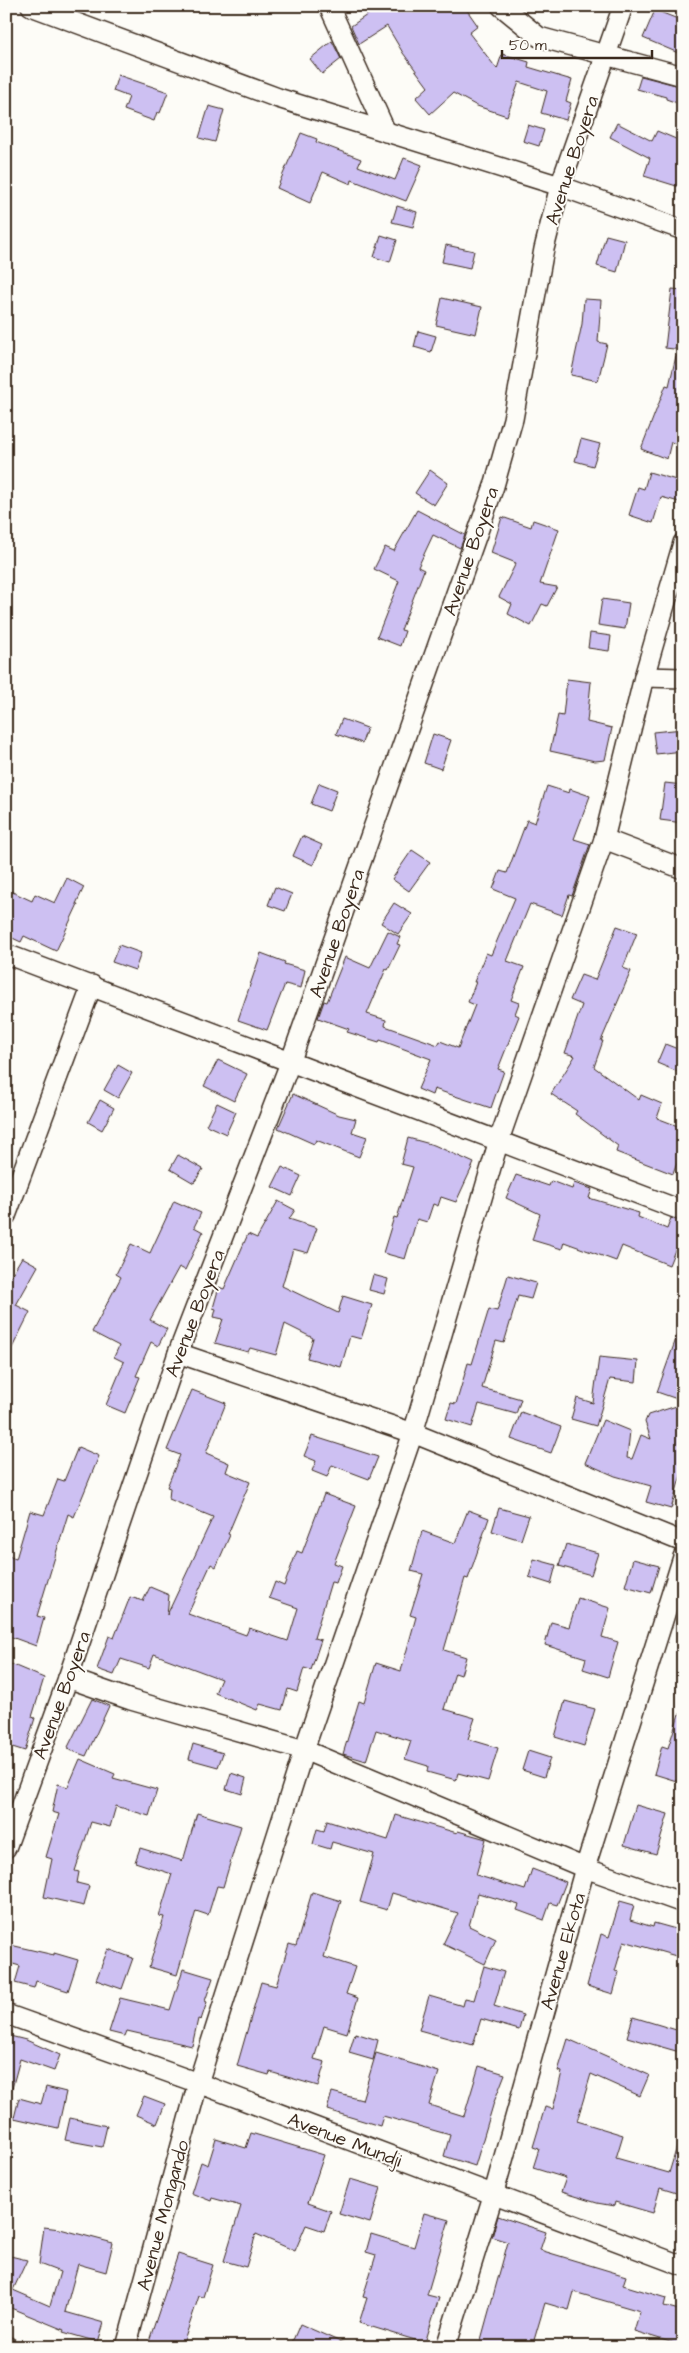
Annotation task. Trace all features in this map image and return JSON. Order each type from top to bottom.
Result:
[{"type":"street","points":[[31,6],[278,98],[560,186],[683,230]]},
{"type":"street","points":[[330,6],[386,132]]},
{"type":"street","points":[[501,6],[539,37],[683,76]]},
{"type":"street","name":"Avenue Boyera","points":[[6,1848],[68,1678],[178,1353],[290,1063],[494,486],[513,418],[544,248],[560,186],[623,6]]},
{"type":"street","name":"Avenue Mongando","points":[[126,2347],[198,2083],[304,1750],[413,1433],[499,1140],[604,839],[644,678],[683,543]]},
{"type":"street","points":[[644,678],[683,678]]},
{"type":"street","points":[[604,839],[683,869]]},
{"type":"street","points":[[6,954],[92,985],[290,1063],[499,1140],[683,1211]]},
{"type":"street","points":[[6,1216],[92,985]]},
{"type":"street","points":[[178,1353],[413,1433],[683,1542]]},
{"type":"street","name":"Avenue Ekota","points":[[446,2347],[493,2196],[585,1868],[683,1557]]},
{"type":"street","points":[[68,1678],[131,1700],[304,1750],[585,1868],[683,1903]]},
{"type":"street","name":"Avenue Mundji","points":[[6,2014],[198,2083],[493,2196],[683,2266]]},
{"type":"building","points":[[380,6],[464,6],[478,26],[469,33],[497,69],[502,54],[529,62],[528,67],[572,80],[566,101],[571,103],[566,120],[541,113],[547,91],[519,82],[507,116],[477,106],[453,93],[430,114],[416,98],[428,87],[403,53],[387,26],[359,44],[351,26]]},
{"type":"building","points":[[655,10],[683,21],[683,55],[643,38]]},
{"type":"building","points":[[332,41],[341,59],[322,74],[310,59]]},
{"type":"building","points":[[118,75],[168,92],[160,113],[157,112],[154,121],[124,110],[129,97],[113,91]]},
{"type":"building","points":[[641,76],[683,87],[683,105],[666,99],[666,97],[637,89]]},
{"type":"building","points":[[209,106],[224,110],[215,142],[199,138]]},
{"type":"building","points":[[617,123],[652,141],[657,131],[683,142],[683,188],[644,176],[650,158],[610,137]]},
{"type":"building","points":[[528,125],[544,130],[539,146],[523,141]]},
{"type":"building","points":[[301,133],[317,139],[316,142],[361,159],[358,166],[395,180],[404,158],[422,165],[406,201],[352,180],[351,184],[323,172],[310,203],[277,188]]},
{"type":"building","points":[[397,206],[417,212],[413,227],[392,222]]},
{"type":"building","points":[[381,235],[397,240],[390,262],[374,257]]},
{"type":"building","points":[[606,235],[625,240],[617,272],[597,266]]},
{"type":"building","points":[[446,245],[474,251],[470,268],[442,262]]},
{"type":"building","points":[[672,289],[683,290],[683,350],[665,348]]},
{"type":"building","points":[[442,298],[482,307],[476,334],[436,325]]},
{"type":"building","points":[[584,299],[601,300],[598,342],[607,344],[598,381],[571,375],[582,324]]},
{"type":"building","points":[[418,331],[436,336],[431,352],[414,347]]},
{"type":"building","points":[[676,356],[683,357],[683,446],[671,442],[667,459],[641,449],[666,385],[669,386]]},
{"type":"building","points":[[581,439],[600,444],[593,466],[575,461]]},
{"type":"building","points":[[430,470],[448,483],[434,505],[415,493]]},
{"type":"building","points":[[649,472],[683,482],[683,503],[661,497],[653,523],[629,515],[638,487],[644,489]]},
{"type":"building","points":[[417,510],[465,535],[460,548],[433,535],[418,567],[424,570],[401,630],[405,631],[400,646],[377,637],[399,581],[374,569],[385,547],[394,551]]},
{"type":"building","points":[[502,517],[531,527],[533,520],[559,529],[540,584],[557,587],[547,606],[542,604],[531,626],[508,614],[512,604],[499,597],[516,563],[491,553]]},
{"type":"building","points":[[602,599],[629,603],[625,629],[598,625]]},
{"type":"building","points":[[590,633],[611,636],[609,651],[588,648]]},
{"type":"building","points":[[567,679],[591,682],[587,722],[612,728],[605,760],[595,761],[550,751],[558,715],[563,716]]},
{"type":"building","points":[[342,719],[367,728],[362,743],[336,734]]},
{"type":"building","points":[[683,729],[683,751],[656,754],[653,732]]},
{"type":"building","points":[[433,734],[451,740],[441,769],[424,763]]},
{"type":"building","points":[[319,783],[337,790],[329,811],[311,804]]},
{"type":"building","points":[[665,783],[683,785],[683,823],[660,820]]},
{"type":"building","points":[[547,786],[569,793],[570,789],[590,796],[574,839],[590,844],[572,896],[569,895],[562,915],[530,904],[507,961],[524,967],[511,1000],[519,1003],[515,1014],[519,1016],[498,1069],[504,1071],[491,1108],[434,1089],[432,1095],[418,1089],[431,1059],[380,1040],[379,1042],[347,1032],[349,1029],[318,1018],[324,1001],[327,1002],[345,957],[370,968],[388,931],[400,937],[397,944],[400,945],[388,970],[386,969],[367,1014],[386,1020],[385,1026],[438,1045],[440,1041],[458,1048],[475,1005],[468,1002],[476,982],[474,982],[486,953],[491,955],[515,898],[493,889],[500,871],[507,873],[527,820],[535,823]]},
{"type":"building","points":[[302,836],[322,845],[313,865],[293,856]]},
{"type":"building","points":[[412,850],[430,862],[409,891],[392,879]]},
{"type":"building","points":[[67,878],[84,887],[56,951],[24,936],[21,942],[6,935],[6,889],[32,901],[35,894],[55,903]]},
{"type":"building","points":[[275,887],[292,894],[285,911],[268,905]]},
{"type":"building","points":[[394,903],[412,914],[398,934],[381,923]]},
{"type":"building","points":[[617,926],[637,933],[623,968],[631,971],[601,1041],[603,1041],[594,1067],[639,1100],[641,1095],[662,1104],[657,1118],[683,1128],[683,1147],[673,1174],[616,1152],[618,1146],[575,1114],[577,1111],[551,1094],[575,1056],[565,1053],[582,1005],[570,1000],[581,975],[595,980]]},
{"type":"building","points":[[119,945],[141,953],[135,970],[112,962]]},
{"type":"building","points":[[261,953],[285,962],[284,964],[305,970],[301,988],[285,984],[267,1030],[238,1020]]},
{"type":"building","points":[[665,1044],[683,1051],[683,1074],[657,1063]]},
{"type":"building","points":[[218,1060],[247,1074],[234,1101],[204,1086]]},
{"type":"building","points":[[118,1065],[132,1073],[118,1098],[104,1090]]},
{"type":"building","points":[[293,1094],[339,1115],[356,1119],[352,1132],[367,1137],[359,1157],[316,1140],[314,1144],[278,1128]]},
{"type":"building","points":[[100,1100],[114,1108],[102,1130],[88,1122]]},
{"type":"building","points":[[217,1103],[236,1112],[226,1134],[206,1125]]},
{"type":"building","points":[[408,1138],[434,1145],[474,1163],[456,1202],[441,1197],[438,1206],[433,1204],[427,1222],[417,1219],[405,1259],[383,1253],[394,1217],[397,1218],[413,1167],[401,1164]]},
{"type":"building","points":[[178,1155],[203,1169],[194,1183],[170,1169]]},
{"type":"building","points":[[282,1167],[301,1176],[292,1196],[272,1187]]},
{"type":"building","points":[[516,1175],[549,1186],[551,1181],[572,1189],[574,1183],[592,1189],[589,1198],[639,1213],[638,1217],[667,1229],[671,1218],[683,1222],[683,1254],[675,1250],[669,1265],[622,1246],[616,1261],[564,1242],[562,1249],[532,1240],[540,1214],[506,1198]]},
{"type":"building","points":[[174,1201],[201,1213],[194,1227],[203,1232],[185,1270],[179,1267],[150,1320],[167,1329],[158,1346],[151,1342],[136,1376],[140,1377],[125,1413],[106,1405],[124,1362],[114,1357],[119,1346],[92,1332],[121,1277],[116,1274],[131,1244],[150,1253]]},
{"type":"building","points":[[278,1201],[295,1210],[289,1219],[317,1228],[308,1253],[293,1249],[282,1286],[338,1313],[343,1296],[372,1305],[361,1339],[350,1336],[341,1367],[307,1358],[313,1338],[285,1324],[276,1355],[250,1348],[248,1352],[215,1343],[223,1319],[214,1317],[216,1309],[213,1308],[219,1287],[224,1289],[248,1234],[257,1238]]},
{"type":"building","points":[[22,1257],[38,1266],[16,1305],[30,1312],[6,1360],[6,1284]]},
{"type":"building","points":[[373,1275],[388,1279],[384,1294],[369,1290]]},
{"type":"building","points":[[508,1275],[536,1283],[531,1299],[518,1296],[504,1343],[496,1341],[482,1388],[521,1399],[516,1414],[479,1404],[472,1427],[446,1419],[451,1403],[456,1404],[468,1363],[472,1364],[489,1309],[497,1311]]},
{"type":"building","points":[[681,1325],[683,1326],[683,1401],[657,1392]]},
{"type":"building","points":[[599,1357],[638,1361],[636,1382],[610,1379],[596,1426],[571,1419],[577,1398],[593,1403]]},
{"type":"building","points":[[192,1390],[226,1403],[206,1453],[229,1463],[226,1472],[250,1482],[216,1567],[211,1564],[188,1614],[246,1635],[249,1628],[288,1641],[298,1608],[269,1598],[275,1582],[284,1586],[297,1551],[302,1553],[324,1494],[356,1506],[334,1563],[342,1566],[336,1583],[331,1582],[314,1638],[321,1640],[311,1670],[304,1668],[297,1692],[288,1689],[282,1710],[260,1704],[257,1710],[215,1693],[221,1679],[154,1654],[149,1668],[121,1659],[114,1675],[97,1669],[109,1636],[114,1638],[130,1597],[143,1601],[150,1587],[169,1595],[167,1615],[213,1517],[169,1499],[170,1488],[167,1487],[180,1455],[167,1450]]},
{"type":"building","points":[[683,1404],[683,1468],[671,1509],[646,1502],[651,1486],[615,1476],[585,1463],[603,1420],[630,1431],[627,1458],[632,1459],[641,1435],[651,1439],[645,1422],[648,1415]]},
{"type":"building","points":[[521,1412],[561,1427],[551,1453],[511,1439]]},
{"type":"building","points":[[312,1436],[378,1457],[369,1479],[332,1465],[327,1477],[312,1471],[316,1461],[304,1456]]},
{"type":"building","points":[[78,1447],[99,1456],[74,1517],[68,1514],[37,1616],[44,1618],[36,1646],[6,1635],[6,1555],[16,1559],[30,1511],[44,1515],[58,1479],[64,1481]]},
{"type":"building","points":[[499,1508],[529,1516],[521,1540],[492,1531]]},
{"type":"building","points":[[468,1510],[489,1518],[468,1579],[465,1578],[444,1650],[466,1657],[461,1675],[455,1673],[444,1709],[475,1718],[468,1739],[498,1748],[488,1781],[458,1773],[456,1780],[427,1772],[428,1766],[405,1759],[411,1741],[376,1730],[366,1761],[343,1754],[359,1701],[364,1703],[376,1663],[401,1671],[416,1617],[410,1615],[423,1574],[411,1571],[422,1531],[455,1543]]},
{"type":"building","points":[[566,1544],[598,1553],[591,1575],[559,1566]]},
{"type":"building","points":[[534,1559],[556,1565],[551,1584],[529,1577]]},
{"type":"building","points":[[633,1559],[659,1566],[651,1593],[625,1586]]},
{"type":"building","points":[[578,1598],[610,1608],[602,1637],[618,1642],[608,1677],[583,1669],[586,1658],[545,1645],[551,1622],[569,1627]]},
{"type":"building","points":[[6,1662],[44,1678],[32,1717],[35,1718],[25,1751],[6,1745]]},
{"type":"building","points":[[92,1699],[109,1706],[86,1756],[67,1749]]},
{"type":"building","points":[[565,1701],[595,1709],[584,1746],[555,1737]]},
{"type":"building","points":[[679,1714],[683,1715],[683,1783],[654,1774],[662,1746],[668,1748]]},
{"type":"building","points":[[193,1744],[223,1753],[218,1767],[189,1759]]},
{"type":"building","points":[[528,1751],[550,1758],[544,1777],[522,1770]]},
{"type":"building","points":[[80,1759],[115,1774],[113,1778],[157,1790],[149,1816],[116,1806],[110,1827],[91,1822],[75,1871],[79,1872],[77,1883],[89,1886],[84,1906],[44,1897],[52,1859],[46,1857],[59,1814],[52,1812],[58,1784],[68,1787]]},
{"type":"building","points":[[231,1773],[246,1778],[242,1794],[226,1789]]},
{"type":"building","points":[[636,1805],[668,1814],[656,1854],[624,1845]]},
{"type":"building","points":[[197,1813],[241,1826],[223,1887],[217,1886],[208,1915],[196,1911],[177,1975],[149,1967],[164,1917],[159,1916],[172,1874],[135,1862],[140,1848],[183,1861]]},
{"type":"building","points":[[396,1815],[457,1833],[458,1831],[486,1839],[476,1875],[525,1890],[532,1869],[566,1882],[557,1905],[550,1903],[544,1920],[517,1910],[519,1905],[478,1893],[469,1926],[496,1939],[485,1964],[443,1944],[458,1913],[392,1893],[387,1910],[360,1902],[374,1854],[332,1842],[330,1849],[313,1844],[317,1829],[324,1831],[327,1821],[388,1840]]},
{"type":"building","points":[[312,1892],[341,1901],[324,1957],[355,1967],[346,1994],[358,1998],[347,2033],[324,2026],[314,2059],[325,2062],[318,2086],[270,2072],[269,2075],[237,2066],[261,1982],[276,1986],[289,1944],[296,1946]]},
{"type":"building","points":[[620,1901],[634,1905],[630,1920],[653,1927],[654,1923],[683,1931],[683,1958],[624,1941],[615,1971],[619,1972],[613,1994],[587,1986],[601,1934],[609,1937]]},
{"type":"building","points":[[6,1944],[54,1955],[54,1953],[78,1960],[68,1991],[36,1981],[34,1988],[15,1983],[20,1966],[6,1962]]},
{"type":"building","points":[[108,1949],[133,1958],[122,1989],[96,1980]]},
{"type":"building","points":[[484,1966],[504,1972],[494,2006],[523,2015],[519,2030],[481,2019],[473,2045],[419,2030],[429,1996],[463,2006],[465,1998],[474,2000]]},
{"type":"building","points":[[183,1969],[213,1978],[201,2020],[198,2019],[192,2046],[127,2031],[125,2036],[109,2032],[120,1998],[170,2010]]},
{"type":"building","points":[[633,2017],[683,2032],[683,2053],[627,2037]]},
{"type":"building","points":[[355,2033],[378,2040],[373,2060],[349,2053]]},
{"type":"building","points":[[6,2035],[26,2040],[60,2055],[54,2071],[20,2059],[11,2092],[6,2091]]},
{"type":"building","points":[[568,2039],[649,2075],[640,2096],[591,2074],[577,2121],[623,2135],[616,2158],[669,2173],[679,2140],[683,2140],[683,2195],[660,2188],[653,2213],[615,2202],[614,2206],[597,2203],[561,2192],[566,2178],[533,2168],[539,2149],[533,2147],[545,2107],[553,2109],[562,2072],[558,2071]]},
{"type":"building","points":[[376,2053],[439,2072],[429,2105],[464,2116],[479,2066],[505,2074],[494,2102],[475,2166],[444,2156],[450,2135],[383,2116],[380,2126],[327,2110],[332,2092],[362,2100]]},
{"type":"building","points":[[46,2087],[66,2092],[58,2128],[14,2118],[19,2098],[41,2104]]},
{"type":"building","points":[[144,2096],[165,2104],[157,2124],[136,2115]]},
{"type":"building","points":[[70,2118],[107,2126],[102,2147],[65,2140]]},
{"type":"building","points":[[251,2133],[324,2155],[308,2203],[331,2211],[324,2231],[306,2225],[295,2251],[256,2234],[246,2267],[224,2261],[241,2206],[212,2198],[211,2201],[191,2193],[201,2162],[208,2165],[216,2139],[246,2148]]},
{"type":"building","points":[[350,2179],[381,2188],[370,2223],[339,2214]]},
{"type":"building","points":[[424,2213],[449,2220],[427,2295],[439,2298],[425,2343],[359,2323],[367,2298],[363,2297],[376,2255],[366,2252],[371,2234],[414,2247]]},
{"type":"building","points":[[498,2216],[546,2232],[540,2250],[626,2276],[623,2285],[666,2298],[664,2306],[683,2311],[683,2346],[634,2331],[640,2311],[574,2292],[569,2310],[545,2303],[532,2347],[479,2347],[508,2242],[492,2237]]},
{"type":"building","points":[[44,2227],[60,2229],[113,2243],[106,2272],[78,2264],[65,2312],[104,2323],[98,2342],[63,2332],[64,2330],[6,2306],[6,2255],[27,2260],[13,2290],[50,2306],[60,2272],[39,2264]]},
{"type":"building","points":[[178,2254],[213,2265],[203,2297],[199,2296],[182,2347],[147,2347]]},
{"type":"building","points":[[300,2324],[352,2347],[290,2347]]}]
